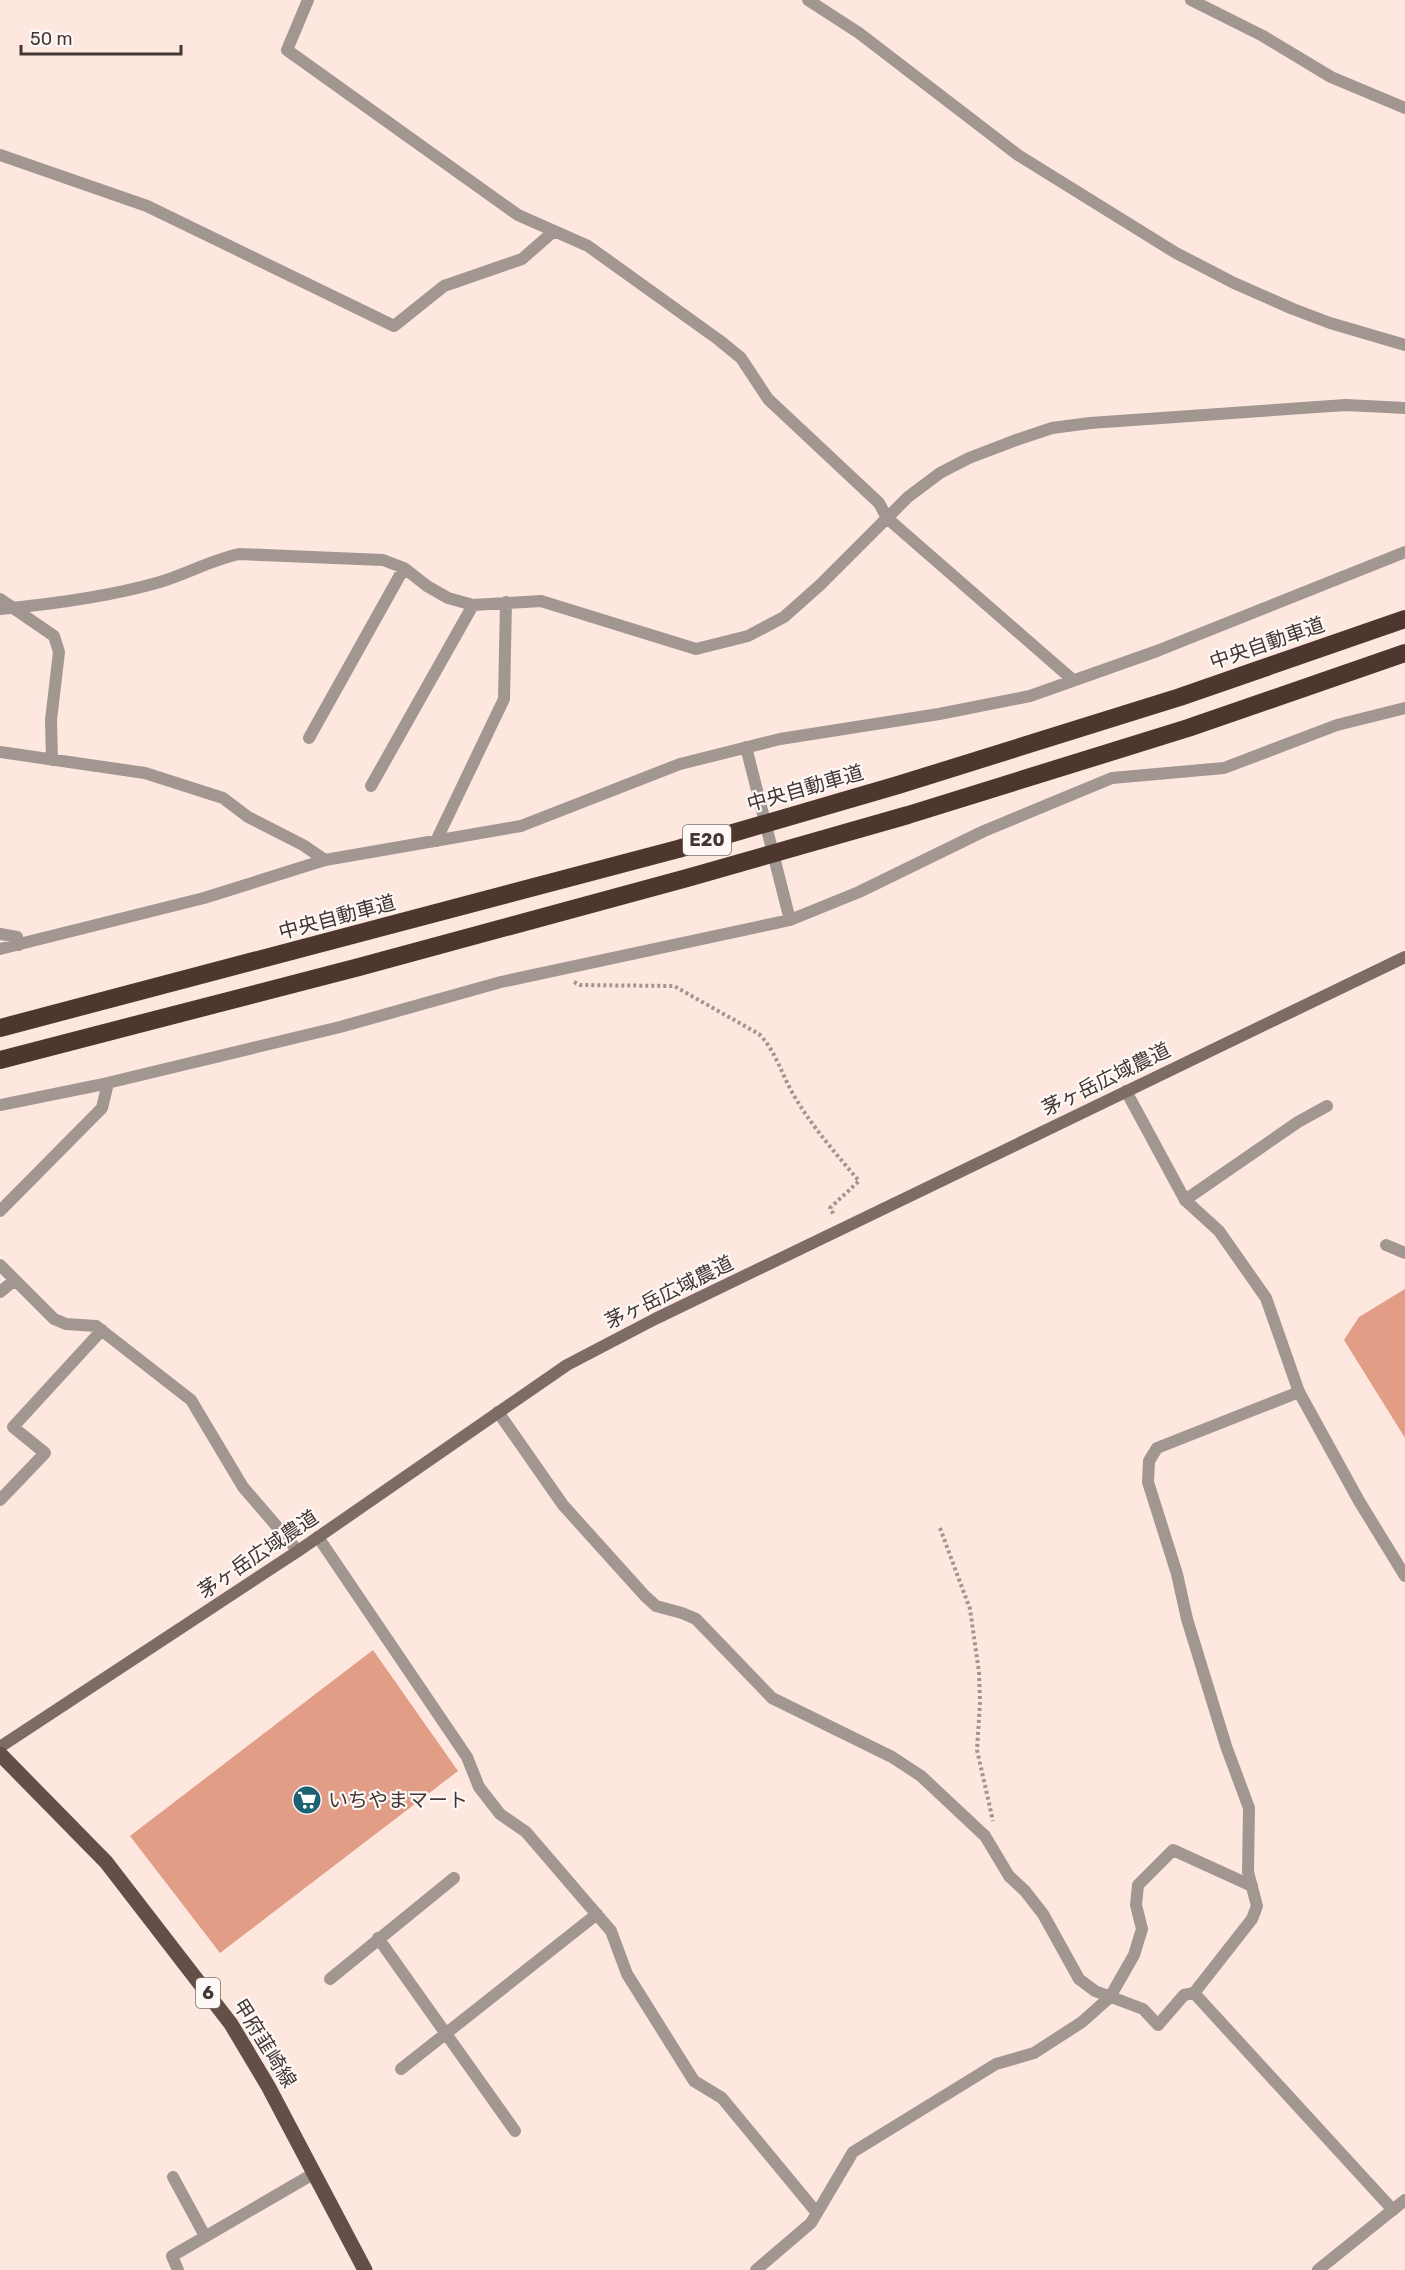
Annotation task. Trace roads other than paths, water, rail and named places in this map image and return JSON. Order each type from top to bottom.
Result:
[{"type":"highway","name":"中央自動車道","points":[[0,1028],[385,928],[799,814],[1180,697],[1405,619]]},
{"type":"highway","name":"E20","points":[[4,1060],[371,964],[908,815],[1188,728],[1405,653]]},
{"type":"main road","name":"甲府韮崎線","points":[[0,1754],[106,1862],[224,2014],[268,2086],[364,2270]]},
{"type":"street","points":[[308,0],[287,50],[518,215],[588,246],[741,358],[768,399],[879,503],[887,518],[1073,680]]},
{"type":"street","points":[[808,0],[859,33],[1018,155],[1176,253],[1234,283],[1293,309],[1330,323],[1405,345]]},
{"type":"street","points":[[1191,0],[1215,5],[1331,77],[1405,108]]},
{"type":"street","points":[[0,155],[147,206],[394,326],[444,286],[522,259],[554,231]]},
{"type":"street","points":[[6,608],[63,603],[162,582],[219,558],[239,554],[383,560],[405,568],[427,586],[448,598],[473,605],[541,600],[696,649],[748,636],[784,617],[820,585],[908,498],[940,473],[969,458],[1016,440],[1052,428],[1090,423],[1346,405],[1405,408]]},
{"type":"street","points":[[0,949],[204,898],[325,860],[521,826],[680,764],[746,747],[780,739],[939,714],[1030,696],[1157,651],[1405,552]]},
{"type":"street","points":[[309,738],[405,568]]},
{"type":"street","points":[[0,599],[6,608],[54,636],[59,652],[51,720],[52,760]]},
{"type":"street","points":[[436,841],[504,699],[507,602]]},
{"type":"street","points":[[371,786],[473,605]]},
{"type":"street","points":[[0,1105],[108,1083],[340,1028],[501,982],[790,920],[859,892],[984,831],[1112,778],[1224,768],[1337,725],[1405,708]]},
{"type":"street","points":[[746,747],[790,920]]},
{"type":"street","points":[[0,752],[145,773],[223,798],[248,817],[303,845],[325,860]]},
{"type":"street","points":[[0,934],[17,937],[19,945]]},
{"type":"street","name":"茅ヶ岳広域農道","points":[[0,1747],[298,1551],[577,1360],[655,1319],[1405,957]]},
{"type":"street","points":[[0,1211],[102,1108],[108,1083]]},
{"type":"street","points":[[1126,1091],[1185,1200],[1219,1231],[1266,1298],[1299,1392],[1359,1501],[1405,1576]]},
{"type":"street","points":[[1185,1200],[1298,1122],[1327,1106]]},
{"type":"street","points":[[1386,1245],[1405,1253]]},
{"type":"street","points":[[0,1265],[54,1319],[66,1324],[96,1326],[191,1400],[243,1487],[298,1551]]},
{"type":"street","points":[[0,1292],[15,1280]]},
{"type":"street","points":[[0,1500],[45,1453],[14,1427],[102,1330]]},
{"type":"street","points":[[498,1413],[562,1505],[656,1606],[696,1619],[772,1698],[892,1757],[921,1776],[985,1836],[1009,1876],[1025,1890],[1043,1914],[1079,1979],[1095,1991],[1143,2009],[1158,2025],[1184,1995],[1194,1993],[1252,1919],[1257,1906],[1248,1872],[1249,1808],[1226,1746],[1187,1619],[1177,1574],[1148,1482],[1149,1461],[1157,1448],[1299,1392]]},
{"type":"street","points":[[318,1537],[467,1757],[479,1787],[500,1814],[526,1832],[611,1931],[627,1974],[694,2081],[722,2098],[817,2213]]},
{"type":"street","points":[[756,2270],[811,2223],[853,2152],[996,2064],[1034,2053],[1082,2022],[1110,1997],[1134,1955],[1142,1929],[1136,1905],[1138,1884],[1173,1850],[1252,1886]]},
{"type":"street","points":[[330,1979],[454,1878]]},
{"type":"street","points":[[401,2069],[597,1914]]},
{"type":"street","points":[[378,1938],[515,2132]]},
{"type":"street","points":[[1194,1993],[1393,2210]]},
{"type":"street","points":[[178,2270],[172,2256],[313,2174]]},
{"type":"street","points":[[173,2177],[205,2236]]},
{"type":"street","points":[[1318,2270],[1405,2200]]},
{"type":"place","name":"いちやまマート","points":[[307,1800]]}]
